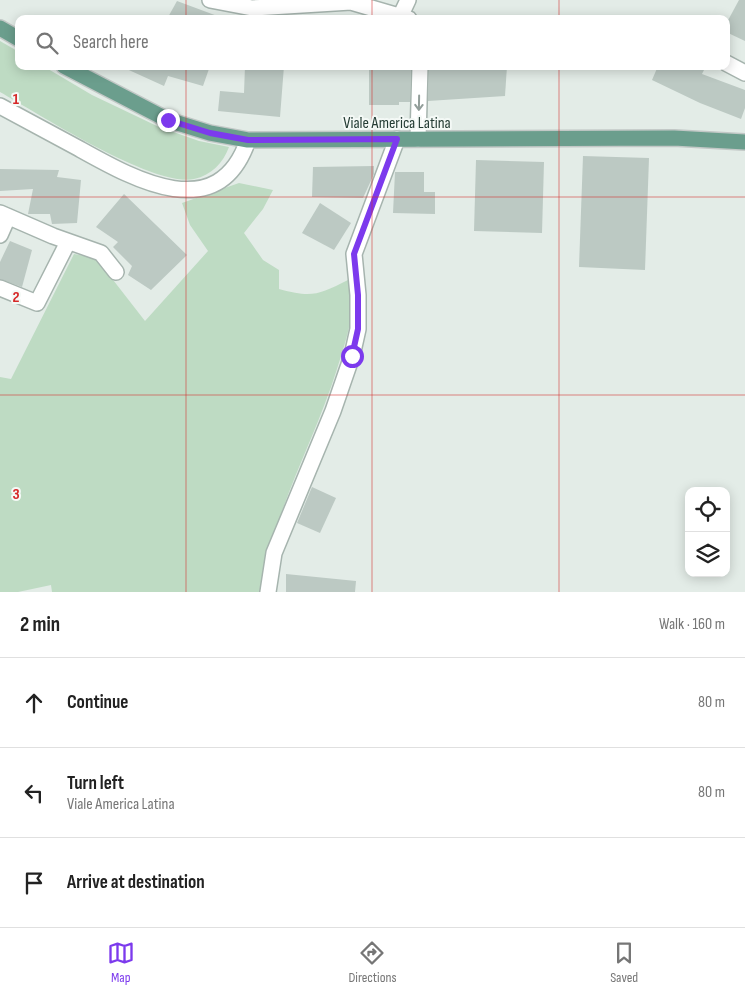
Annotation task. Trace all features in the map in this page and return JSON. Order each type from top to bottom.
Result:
[{"type":"main road","points":[[0,28],[15,37]]},
{"type":"main road","name":"Viale America Latina","points":[[72,70],[168,120],[210,133],[248,140],[674,138],[745,142]]},
{"type":"street","points":[[210,0],[252,8],[351,2],[394,15]]},
{"type":"street","points":[[405,15],[408,0]]},
{"type":"street","points":[[730,65],[745,72]]},
{"type":"street","points":[[418,139],[420,70]]},
{"type":"street","points":[[0,106],[145,183],[175,189],[206,188],[230,172],[242,157],[248,140]]},
{"type":"street","points":[[268,592],[274,553],[332,411],[352,356],[358,329],[358,295],[354,254],[397,139]]},
{"type":"street","points":[[0,235],[4,215],[68,242],[101,253],[116,272]]},
{"type":"street","points":[[0,288],[37,303],[68,242]]},
{"type":"green space","points":[[0,41],[15,50],[15,70],[50,70],[92,95],[159,127],[199,141],[229,147],[216,168],[206,175],[194,179],[176,179],[125,161],[68,132],[0,92]]},
{"type":"green space","points":[[239,183],[273,190],[263,209],[244,233],[263,260],[279,270],[279,289],[299,294],[315,294],[348,280],[352,306],[348,332],[328,397],[294,479],[274,535],[262,592],[52,592],[51,585],[18,592],[0,592],[0,377],[11,379],[74,254],[96,258],[145,321],[208,251],[190,225],[182,203]]},
{"type":"building","points":[[739,0],[745,0],[745,41],[730,34],[730,17]]},
{"type":"building","points":[[177,1],[215,15],[169,15]]},
{"type":"building","points":[[129,70],[209,70],[203,86],[168,76],[164,86]]},
{"type":"building","points":[[245,70],[284,70],[280,117],[218,111],[220,91],[244,93]]},
{"type":"building","points":[[369,70],[411,70],[410,102],[399,102],[399,105],[369,105]]},
{"type":"building","points":[[429,70],[507,70],[505,96],[428,101]]},
{"type":"building","points":[[656,70],[704,70],[702,74],[745,90],[745,108],[741,119],[700,103],[652,80]]},
{"type":"building","points":[[583,156],[649,158],[645,270],[579,267]]},
{"type":"building","points":[[476,160],[544,162],[542,233],[474,231]]},
{"type":"building","points":[[374,166],[374,174],[363,198],[312,197],[313,167]]},
{"type":"building","points":[[0,169],[59,170],[57,177],[81,180],[77,223],[52,224],[50,214],[28,214],[33,189],[0,191]]},
{"type":"building","points":[[395,172],[424,172],[424,192],[435,192],[435,214],[393,213]]},
{"type":"building","points":[[124,194],[187,255],[151,290],[128,275],[132,266],[113,247],[118,242],[96,227]]},
{"type":"building","points":[[320,203],[351,223],[334,250],[302,233]]},
{"type":"building","points":[[10,241],[32,250],[22,287],[0,279],[0,262]]},
{"type":"building","points":[[312,487],[336,498],[320,533],[297,523]]},
{"type":"building","points":[[286,574],[356,581],[355,592],[286,592]]},
{"type":"route","points":[[168,120],[210,133],[248,140],[397,139],[354,254],[358,295],[358,329],[352,356]]}]
